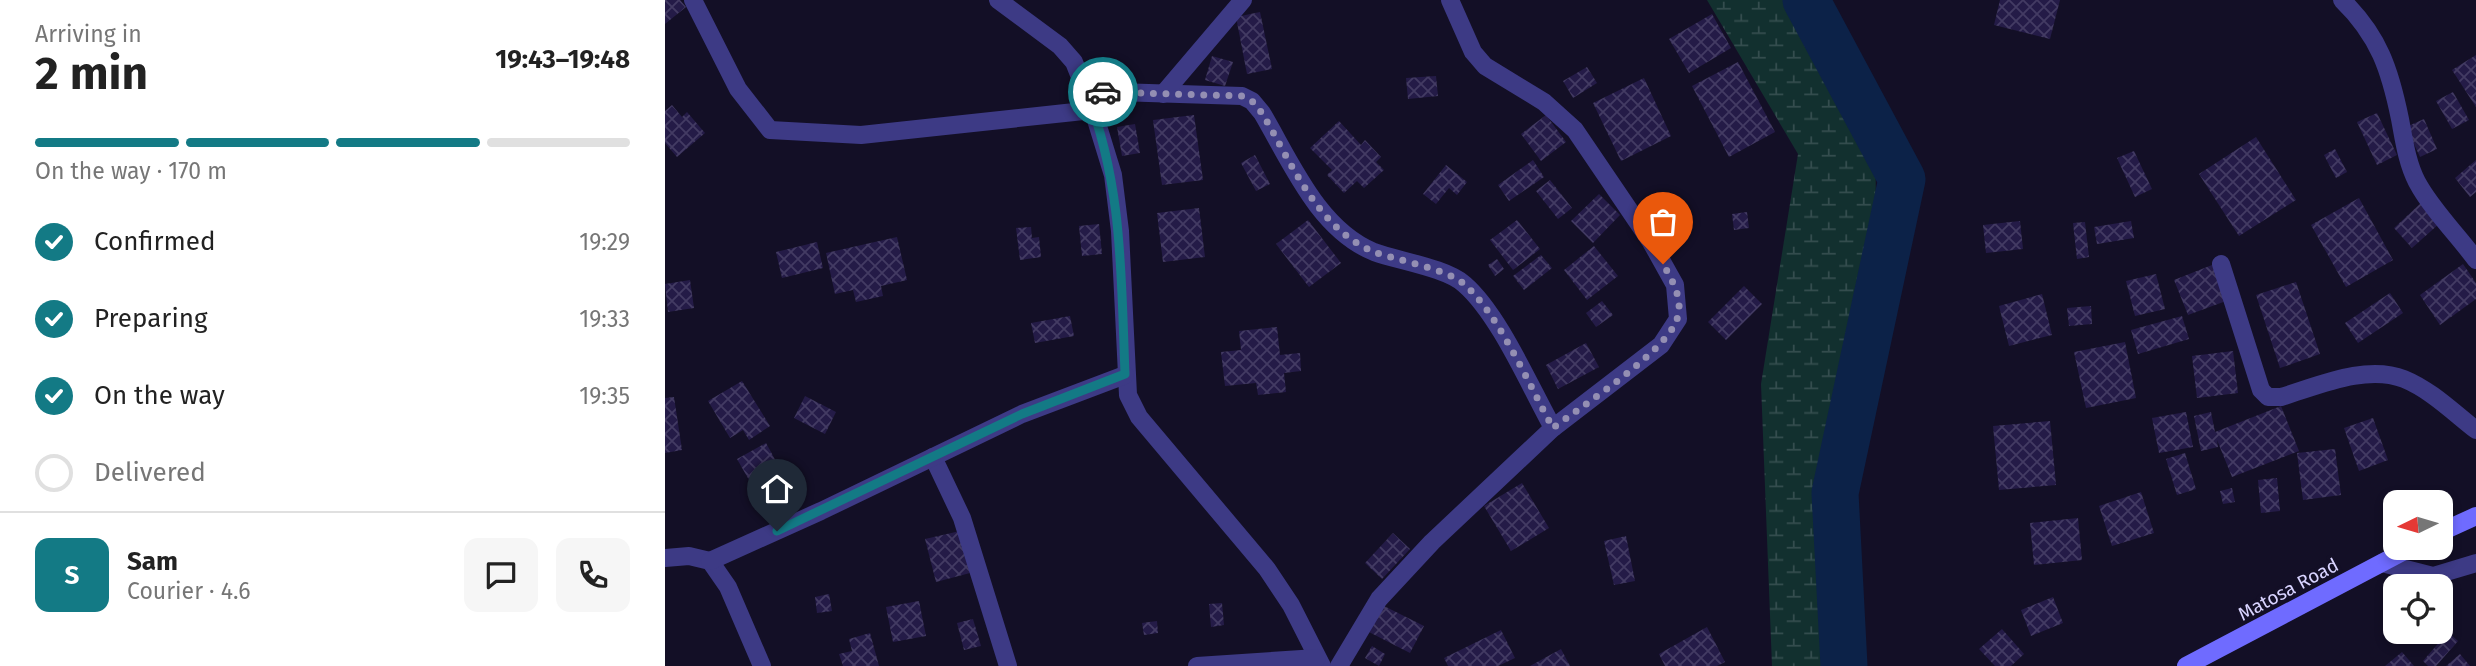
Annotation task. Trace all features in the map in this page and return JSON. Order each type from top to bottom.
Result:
[{"type":"street","points":[[693,0],[738,89],[770,130],[861,135],[1093,110]]},
{"type":"street","points":[[998,0],[1060,46],[1074,62],[1093,110],[1113,176],[1120,231],[1128,395],[1139,416],[1267,569],[1291,605],[1319,662],[1197,666]]},
{"type":"street","points":[[1163,94],[1243,0]]},
{"type":"street","points":[[1339,666],[1379,599],[1431,542],[1553,428],[1661,345],[1678,319],[1675,285],[1651,242],[1575,130],[1544,102],[1485,66],[1473,52],[1450,0]]},
{"type":"street","points":[[2342,0],[2365,22],[2379,48],[2395,93],[2406,150],[2417,182],[2476,260]]},
{"type":"street","points":[[1086,91],[1242,96],[1252,101],[1262,113],[1313,201],[1346,234],[1372,251],[1462,282],[1486,306],[1553,428]]},
{"type":"street","points":[[2221,264],[2261,390],[2268,397],[2281,397],[2362,375],[2386,374],[2405,380],[2429,394],[2476,430]]},
{"type":"street","points":[[665,558],[689,556],[710,561],[1022,414],[1125,374]]},
{"type":"street","points":[[933,457],[962,518],[1008,666]]},
{"type":"street","points":[[2453,527],[2476,516]]},
{"type":"street","name":"Matosa Road","points":[[2186,666],[2388,560]]},
{"type":"street","points":[[710,561],[728,587],[762,666]]},
{"type":"street","points":[[2382,563],[2433,576],[2476,563]]},
{"type":"green space","points":[[1707,0],[1817,0],[1875,88],[1877,361],[1843,593],[1852,666],[1772,666],[1761,384],[1798,154]]},
{"type":"building","points":[[665,0],[680,0],[686,7],[665,24]]},
{"type":"building","points":[[2000,0],[2060,0],[2050,39],[1994,25]]},
{"type":"building","points":[[1260,12],[1272,69],[1247,74],[1236,17]]},
{"type":"building","points":[[1712,14],[1731,48],[1689,73],[1669,39]]},
{"type":"building","points":[[2476,55],[2476,107],[2452,70]]},
{"type":"building","points":[[1212,56],[1233,62],[1225,86],[1205,80]]},
{"type":"building","points":[[1738,62],[1775,132],[1729,157],[1692,86]]},
{"type":"building","points":[[1587,67],[1597,83],[1573,98],[1563,81]]},
{"type":"building","points":[[1436,76],[1438,96],[1408,99],[1406,78]]},
{"type":"building","points":[[1644,78],[1671,136],[1621,161],[1593,103]]},
{"type":"building","points":[[2453,92],[2469,120],[2452,129],[2436,101]]},
{"type":"building","points":[[672,105],[682,117],[687,112],[705,133],[677,157],[665,143],[665,111]]},
{"type":"building","points":[[2377,113],[2397,155],[2377,165],[2357,122]]},
{"type":"building","points":[[1194,115],[1203,180],[1162,185],[1153,120]]},
{"type":"building","points":[[1546,115],[1566,142],[1541,161],[1521,134]]},
{"type":"building","points":[[2424,119],[2437,149],[2420,157],[2406,127]]},
{"type":"building","points":[[1339,121],[1361,145],[1365,140],[1381,157],[1376,162],[1384,170],[1364,188],[1357,181],[1344,193],[1327,175],[1332,170],[1310,148]]},
{"type":"building","points":[[1135,124],[1140,153],[1122,156],[1117,127]]},
{"type":"building","points":[[2256,137],[2296,200],[2239,236],[2199,174]]},
{"type":"building","points":[[2335,149],[2347,172],[2336,178],[2324,155]]},
{"type":"building","points":[[2134,151],[2152,189],[2135,197],[2117,158]]},
{"type":"building","points":[[1255,155],[1270,184],[1256,191],[1241,163]]},
{"type":"building","points":[[1533,160],[1544,177],[1509,201],[1498,185]]},
{"type":"building","points":[[2476,160],[2476,192],[2470,197],[2455,178]]},
{"type":"building","points":[[1446,165],[1467,182],[1457,195],[1449,188],[1436,204],[1423,194]]},
{"type":"building","points":[[1550,180],[1572,208],[1558,219],[1536,191]]},
{"type":"building","points":[[1599,194],[1620,215],[1593,243],[1571,221]]},
{"type":"building","points":[[2359,198],[2393,260],[2346,287],[2311,225]]},
{"type":"building","points":[[2421,203],[2440,223],[2412,248],[2394,228]]},
{"type":"building","points":[[1199,208],[1205,257],[1163,262],[1157,213]]},
{"type":"building","points":[[1747,212],[1749,228],[1734,230],[1732,214]]},
{"type":"building","points":[[1308,220],[1341,263],[1309,287],[1276,244]]},
{"type":"building","points":[[1517,220],[1540,249],[1513,270],[1490,240]]},
{"type":"building","points":[[2020,221],[2023,249],[1986,253],[1983,225]]},
{"type":"building","points":[[2131,221],[2134,238],[2097,244],[2094,227]]},
{"type":"building","points":[[2085,222],[2089,257],[2077,259],[2073,223]]},
{"type":"building","points":[[1099,224],[1102,254],[1082,256],[1079,226]]},
{"type":"building","points":[[1031,227],[1032,238],[1039,237],[1041,257],[1020,260],[1016,228]]},
{"type":"building","points":[[897,237],[907,280],[881,286],[883,296],[856,302],[853,290],[835,294],[826,253]]},
{"type":"building","points":[[817,242],[823,268],[782,278],[776,252]]},
{"type":"building","points":[[1594,246],[1618,276],[1587,300],[1564,270]]},
{"type":"building","points":[[1541,255],[1552,268],[1524,290],[1513,276]]},
{"type":"building","points":[[1497,259],[1504,269],[1495,276],[1488,265]]},
{"type":"building","points":[[2463,264],[2476,283],[2476,299],[2440,325],[2420,295]]},
{"type":"building","points":[[2212,265],[2226,301],[2188,315],[2174,280]]},
{"type":"building","points":[[2156,274],[2165,309],[2135,316],[2126,281]]},
{"type":"building","points":[[690,280],[694,308],[668,312],[665,284]]},
{"type":"building","points":[[2296,282],[2320,354],[2280,368],[2256,295]]},
{"type":"building","points":[[1744,286],[1762,304],[1726,340],[1708,322]]},
{"type":"building","points":[[2390,293],[2403,313],[2358,343],[2345,323]]},
{"type":"building","points":[[2042,294],[2052,335],[2009,346],[1999,306]]},
{"type":"building","points":[[1602,301],[1613,315],[1596,327],[1586,313]]},
{"type":"building","points":[[2091,306],[2092,324],[2069,326],[2067,308]]},
{"type":"building","points":[[1070,316],[1074,336],[1035,343],[1031,323]]},
{"type":"building","points":[[2182,316],[2189,339],[2138,354],[2131,330]]},
{"type":"building","points":[[1277,327],[1280,355],[1300,353],[1301,371],[1284,373],[1286,392],[1258,395],[1256,383],[1225,386],[1221,352],[1241,350],[1239,331]]},
{"type":"building","points":[[2125,342],[2136,398],[2086,408],[2074,352]]},
{"type":"building","points":[[1586,343],[1599,367],[1558,389],[1546,365]]},
{"type":"building","points":[[2233,351],[2238,393],[2197,398],[2192,356]]},
{"type":"building","points":[[742,381],[770,426],[749,440],[743,430],[730,438],[708,401]]},
{"type":"building","points":[[805,396],[836,412],[825,434],[794,418]]},
{"type":"building","points":[[674,397],[682,450],[665,453],[665,398]]},
{"type":"building","points":[[2281,406],[2299,451],[2232,477],[2217,440],[2218,447],[2201,451],[2194,416],[2211,412],[2215,432]]},
{"type":"building","points":[[2186,412],[2193,447],[2159,453],[2152,418]]},
{"type":"building","points":[[2373,418],[2388,460],[2359,471],[2344,428]]},
{"type":"building","points":[[2050,421],[2056,485],[1999,490],[1993,426]]},
{"type":"building","points":[[766,443],[789,485],[761,501],[737,459]]},
{"type":"building","points":[[2335,449],[2341,495],[2303,500],[2297,453]]},
{"type":"building","points":[[2185,453],[2196,489],[2177,495],[2166,459]]},
{"type":"building","points":[[2277,478],[2280,511],[2261,513],[2258,480]]},
{"type":"building","points":[[1522,483],[1549,528],[1511,551],[1484,506]]},
{"type":"building","points":[[2232,488],[2235,502],[2223,504],[2220,491]]},
{"type":"building","points":[[2141,492],[2154,533],[2112,546],[2099,506]]},
{"type":"building","points":[[2078,518],[2082,560],[2034,565],[2030,523]]},
{"type":"building","points":[[960,531],[970,573],[936,582],[925,539]]},
{"type":"building","points":[[1393,533],[1410,549],[1382,579],[1365,563]]},
{"type":"building","points":[[1626,536],[1635,581],[1614,585],[1604,541]]},
{"type":"building","points":[[829,594],[832,611],[817,613],[815,597]]},
{"type":"building","points":[[2053,597],[2063,623],[2031,636],[2021,610]]},
{"type":"building","points":[[919,601],[926,636],[893,642],[886,607]]},
{"type":"building","points":[[1222,603],[1224,625],[1211,627],[1209,604]]},
{"type":"building","points":[[1382,605],[1424,626],[1410,653],[1369,632]]},
{"type":"building","points":[[973,619],[981,646],[964,650],[957,623]]},
{"type":"building","points":[[1157,621],[1158,633],[1144,635],[1142,623]]},
{"type":"building","points":[[1707,627],[1725,662],[1717,666],[1665,666],[1659,654]]},
{"type":"building","points":[[2002,629],[2024,654],[2011,666],[1995,666],[1979,649]]},
{"type":"building","points":[[1501,630],[1515,658],[1498,666],[1448,666],[1444,658]]},
{"type":"building","points":[[870,633],[879,666],[843,666],[839,654],[852,651],[849,639]]},
{"type":"building","points":[[2453,636],[2458,641],[2436,666],[2428,666],[2423,661],[2438,644],[2453,644]]},
{"type":"building","points":[[1372,646],[1385,654],[1379,666],[1365,658]]},
{"type":"building","points":[[1561,649],[1570,666],[1530,666]]},
{"type":"building","points":[[2402,652],[2414,666],[2385,666]]},
{"type":"building","points":[[2460,654],[2470,666],[2446,666]]},
{"type":"waterway","points":[[1806,0],[1902,179],[1835,493],[1844,666]]},
{"type":"way so far","points":[[1103,92],[1242,96],[1252,101],[1262,113],[1313,201],[1346,234],[1372,251],[1462,282],[1486,306],[1553,428],[1661,345],[1678,319],[1675,285],[1663,264]]},
{"type":"route","points":[[777,531],[1022,414],[1125,374],[1120,231],[1113,176],[1086,91],[1103,92]]}]
